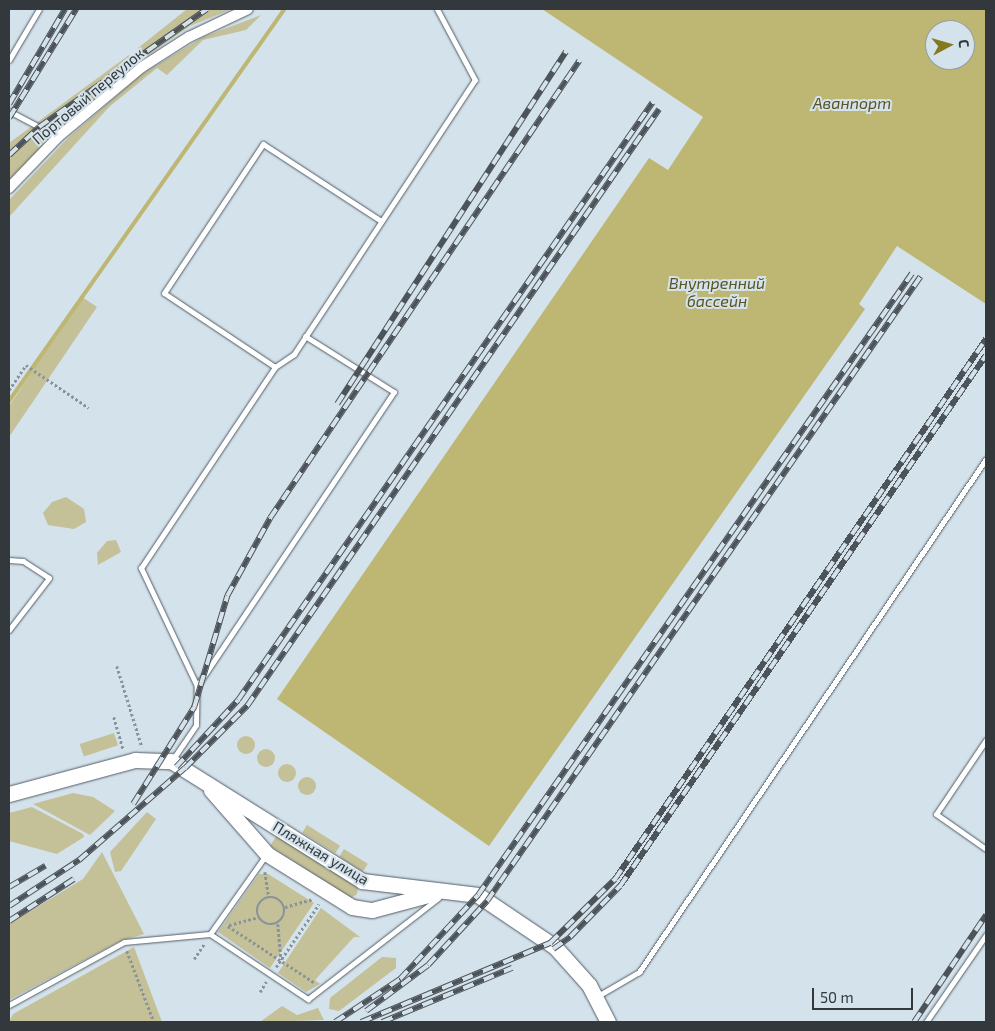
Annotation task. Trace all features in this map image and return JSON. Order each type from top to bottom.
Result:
[{"type":"street","name":"Портовый переулок","points":[[9,188],[58,137],[142,67],[189,37],[248,9]]},
{"type":"street","points":[[9,794],[135,760],[171,762]]},
{"type":"street","name":"Пляжная улица","points":[[171,762],[200,778],[362,881],[380,886],[449,890],[478,895],[550,943],[580,972],[608,1022]]},
{"type":"street","points":[[200,778],[265,859],[323,895],[352,907],[368,910],[449,890]]},
{"type":"lane","points":[[9,60],[39,9]]},
{"type":"lane","points":[[171,762],[196,725],[197,686],[141,568],[275,366],[294,354],[475,80],[437,9]]},
{"type":"lane","points":[[9,111],[58,137]]},
{"type":"lane","points":[[275,366],[164,293],[263,144],[381,221]]},
{"type":"lane","points":[[197,686],[394,392],[305,336]]},
{"type":"lane","points":[[596,998],[639,972],[986,459]]},
{"type":"lane","points":[[9,560],[23,561],[49,578],[9,630]]},
{"type":"lane","points":[[986,740],[936,814],[986,849]]},
{"type":"lane","points":[[211,932],[265,859]]},
{"type":"lane","points":[[9,1005],[124,942],[211,932],[308,999],[449,890]]},
{"type":"lane","points":[[926,1022],[986,935]]},
{"type":"path","points":[[9,390],[29,367],[89,408]]},
{"type":"path","points":[[117,666],[142,748]]},
{"type":"path","points":[[114,717],[125,753]]},
{"type":"path","points":[[265,859],[269,897]]},
{"type":"path","points":[[285,907],[323,895]]},
{"type":"path","points":[[260,992],[323,895]]},
{"type":"path","points":[[259,917],[260,904],[269,897],[279,899],[285,907]]},
{"type":"path","points":[[281,960],[278,924],[285,907]]},
{"type":"path","points":[[259,917],[268,925],[278,924]]},
{"type":"path","points":[[211,932],[259,917]]},
{"type":"path","points":[[228,926],[323,988]]},
{"type":"path","points":[[124,942],[154,1022]]},
{"type":"path","points":[[194,959],[197,953]]},
{"type":"shaded area","points":[[187,9],[232,9],[190,26],[145,57],[138,48]]},
{"type":"shaded area","points":[[261,15],[246,30],[203,40],[167,75],[157,68],[109,107],[9,217],[9,200],[68,138],[142,74],[203,37]]},
{"type":"shaded area","points":[[129,55],[137,64],[56,132],[9,183],[9,143]]},
{"type":"shaded area","points":[[82,297],[97,307],[9,437],[9,406]]},
{"type":"shaded area","points":[[66,497],[84,509],[86,522],[74,529],[48,525],[43,513],[52,502]]},
{"type":"shaded area","points":[[116,540],[121,552],[98,565],[97,553],[107,541]]},
{"type":"shaded area","points":[[114,733],[118,745],[84,756],[80,744]]},
{"type":"shaded area","points":[[246,736],[252,739],[255,745],[252,751],[246,754],[240,751],[237,745],[240,739]]},
{"type":"shaded area","points":[[266,749],[272,752],[275,758],[272,764],[266,767],[260,764],[257,758],[260,752]]},
{"type":"shaded area","points":[[287,764],[293,767],[296,773],[293,779],[287,782],[281,779],[278,773],[281,767]]},
{"type":"shaded area","points":[[307,777],[313,780],[316,786],[313,792],[307,795],[301,792],[298,786],[301,780]]},
{"type":"shaded area","points":[[73,793],[93,797],[115,811],[90,835],[33,804]]},
{"type":"shaded area","points":[[32,807],[83,834],[84,837],[57,854],[9,841],[9,813]]},
{"type":"shaded area","points":[[147,812],[156,819],[121,871],[115,872],[110,852]]},
{"type":"shaded area","points":[[307,825],[340,846],[335,853],[302,833]]},
{"type":"shaded area","points":[[277,835],[358,887],[357,894],[351,898],[270,846]]},
{"type":"shaded area","points":[[344,849],[368,864],[363,871],[339,857]]},
{"type":"shaded area","points":[[102,852],[144,934],[118,942],[9,1000],[9,924],[83,879]]},
{"type":"shaded area","points":[[259,874],[268,874],[314,903],[270,968],[218,932]]},
{"type":"shaded area","points":[[321,908],[360,937],[354,937],[315,980],[320,984],[306,992],[278,973]]},
{"type":"shaded area","points":[[134,947],[162,1022],[9,1022],[13,1014]]},
{"type":"shaded area","points":[[382,957],[396,958],[396,968],[339,1011],[329,1009],[330,998]]},
{"type":"shaded area","points":[[282,1006],[297,1015],[318,1008],[324,1020],[260,1022]]},
{"type":"water","name":"Внутренний бассейн","points":[[542,9],[986,9],[986,304],[897,246],[859,304],[865,309],[489,846],[277,699],[649,158],[668,170],[703,117]]},
{"type":"waterway","points":[[9,401],[284,9]]},
{"type":"railway","points":[[9,104],[65,9]]},
{"type":"railway","points":[[9,118],[76,9]]},
{"type":"railway","points":[[9,155],[39,127],[207,9]]},
{"type":"railway","points":[[337,404],[566,52]]},
{"type":"railway","points":[[133,804],[194,707],[227,596],[270,518],[579,61]]},
{"type":"railway","points":[[176,767],[238,700],[652,103]]},
{"type":"railway","points":[[9,906],[79,860],[185,768],[247,706],[659,109]]},
{"type":"railway","points":[[335,1022],[400,979],[478,895],[912,273]]},
{"type":"railway","points":[[366,1011],[428,965],[487,901],[920,277]]},
{"type":"railway","points":[[361,1022],[550,943],[615,879],[986,339]]},
{"type":"railway","points":[[553,949],[570,937],[620,886],[986,355]]},
{"type":"railway","points":[[9,887],[45,866]]},
{"type":"railway","points":[[9,921],[74,879]]},
{"type":"railway","points":[[914,1022],[986,915]]},
{"type":"railway","points":[[382,1022],[512,968]]},
{"type":"water label","name":"Аванпорт","points":[[852,103]]}]
